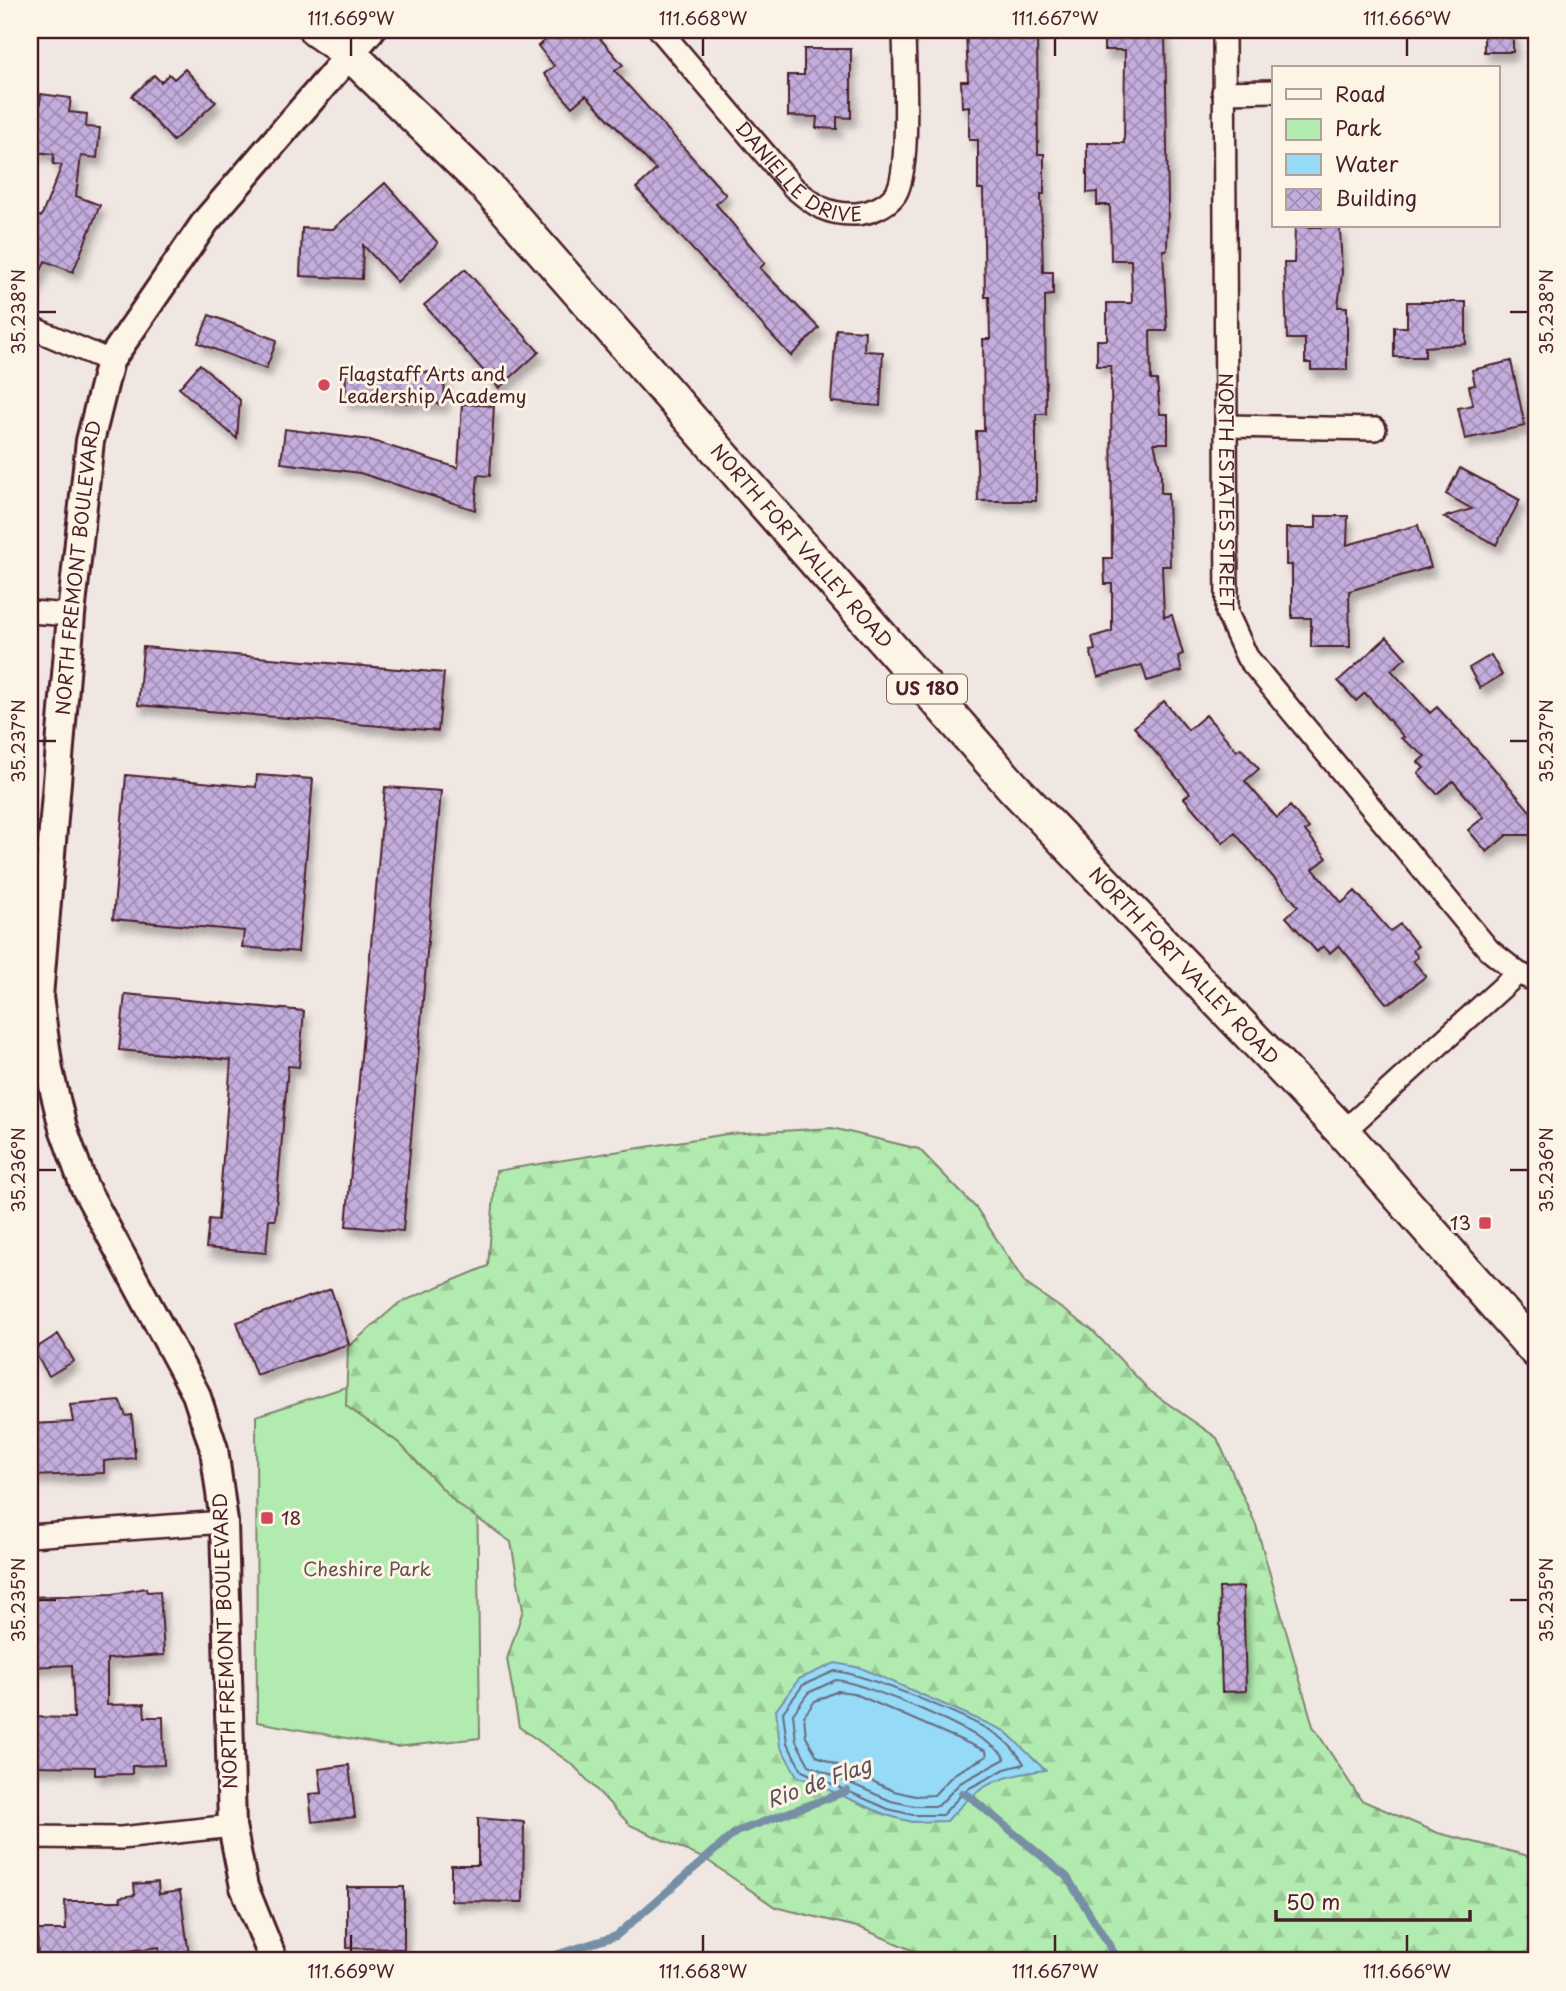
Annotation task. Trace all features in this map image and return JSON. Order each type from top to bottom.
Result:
[{"type":"main road","name":"NORTH FORT VALLEY ROAD","points":[[316,30],[360,42],[1013,787],[1343,1132],[1536,1351]]},
{"type":"street","name":"DANIELLE DRIVE","points":[[660,30],[793,187],[818,209],[846,214],[877,209],[895,195],[905,167],[904,30]]},
{"type":"street","name":"NORTH ESTATES STREET","points":[[1224,30],[1227,613],[1247,657],[1489,950],[1527,977]]},
{"type":"street","name":"NORTH FREMONT BOULEVARD","points":[[274,1961],[244,1887],[232,1826],[224,1522],[214,1449],[196,1394],[84,1186],[64,1128],[49,1070],[39,998],[37,914],[90,441],[110,361],[206,221],[360,42]]},
{"type":"street","points":[[1223,92],[1272,91]]},
{"type":"street","points":[[30,327],[110,361]]},
{"type":"street","points":[[1227,426],[1376,429]]},
{"type":"street","points":[[30,612],[71,615]]},
{"type":"street","points":[[1343,1132],[1527,977]]},
{"type":"street","points":[[30,1536],[224,1522]]},
{"type":"street","points":[[30,1837],[121,1838],[232,1826]]},
{"type":"green space","points":[[832,1128],[919,1149],[977,1209],[1025,1283],[1092,1330],[1150,1391],[1217,1438],[1256,1525],[1313,1726],[1361,1800],[1438,1833],[1525,1855],[1536,1862],[1536,1961],[937,1961],[861,1928],[775,1907],[707,1860],[630,1825],[573,1765],[519,1727],[507,1659],[523,1610],[511,1542],[457,1504],[399,1443],[346,1406],[348,1347],[399,1303],[488,1266],[496,1171],[727,1134]]},
{"type":"green space","name":"Cheshire Park","points":[[476,1383],[480,1738],[396,1747],[257,1722],[256,1416],[349,1386]]},
{"type":"water","points":[[835,1663],[861,1668],[1005,1731],[1045,1770],[1014,1775],[990,1784],[969,1798],[947,1821],[912,1822],[886,1815],[797,1776],[780,1746],[776,1710],[799,1679]]},
{"type":"building","points":[[558,30],[593,30],[623,65],[615,71],[726,195],[716,204],[765,263],[760,268],[819,328],[791,356],[636,188],[656,170],[586,95],[572,107],[544,74],[554,66],[538,46]]},
{"type":"building","points":[[966,30],[1037,30],[1038,154],[1044,154],[1044,194],[1041,194],[1043,272],[1053,272],[1053,295],[1045,296],[1046,414],[1036,414],[1036,501],[978,501],[976,431],[984,431],[983,339],[990,339],[989,297],[985,297],[983,189],[978,189],[978,140],[969,140],[969,106],[962,107],[961,81],[968,81]]},
{"type":"building","points":[[1104,30],[1165,30],[1168,204],[1167,250],[1163,250],[1167,331],[1150,331],[1151,380],[1157,380],[1160,414],[1168,414],[1168,443],[1154,443],[1161,472],[1161,493],[1168,493],[1170,566],[1162,566],[1164,617],[1172,615],[1183,654],[1178,656],[1182,671],[1147,681],[1142,665],[1098,677],[1090,651],[1095,650],[1092,637],[1112,631],[1112,584],[1105,584],[1104,558],[1112,558],[1111,366],[1097,366],[1097,340],[1107,340],[1107,303],[1132,303],[1131,260],[1111,260],[1110,205],[1097,205],[1097,192],[1087,193],[1087,143],[1124,143],[1125,50],[1104,50]]},
{"type":"building","points":[[1484,30],[1513,30],[1513,52],[1484,52]]},
{"type":"building","points":[[804,49],[851,49],[851,118],[837,117],[837,129],[816,128],[817,117],[788,116],[788,75],[804,75]]},
{"type":"building","points":[[185,69],[216,102],[173,141],[132,96],[154,75],[161,82],[169,74],[174,79]]},
{"type":"building","points":[[41,94],[71,98],[69,112],[87,114],[86,127],[100,128],[97,158],[81,156],[76,196],[100,205],[73,272],[45,261],[31,296],[30,213],[41,217],[62,165],[53,164],[54,154],[34,152]]},
{"type":"building","points":[[385,183],[438,243],[397,282],[363,245],[362,279],[300,276],[302,228],[333,229]]},
{"type":"building","points":[[1295,228],[1340,228],[1342,273],[1338,307],[1347,307],[1347,370],[1311,370],[1311,363],[1305,363],[1305,339],[1287,339],[1284,263],[1294,263]]},
{"type":"building","points":[[465,269],[539,352],[499,388],[424,305]]},
{"type":"building","points":[[1407,302],[1466,302],[1466,344],[1425,347],[1425,357],[1394,357],[1394,327],[1407,327]]},
{"type":"building","points":[[209,315],[277,340],[266,369],[198,343]]},
{"type":"building","points":[[836,329],[865,331],[864,351],[883,352],[880,406],[831,402]]},
{"type":"building","points":[[1511,361],[1525,426],[1465,439],[1458,408],[1473,405],[1469,386],[1475,385],[1472,370]]},
{"type":"building","points":[[200,364],[240,400],[237,439],[179,388]]},
{"type":"building","points":[[346,369],[445,373],[444,404],[345,401]]},
{"type":"building","points":[[462,404],[494,406],[490,476],[478,475],[475,510],[360,473],[281,463],[285,429],[370,440],[458,468]]},
{"type":"building","points":[[1460,468],[1520,500],[1496,545],[1444,517],[1472,509],[1446,494]]},
{"type":"building","points":[[1316,516],[1348,516],[1347,545],[1418,525],[1431,567],[1349,591],[1350,647],[1311,647],[1311,618],[1292,618],[1292,565],[1286,565],[1286,528],[1316,528]]},
{"type":"building","points":[[1387,637],[1406,658],[1391,670],[1430,713],[1437,707],[1492,766],[1535,817],[1535,835],[1507,835],[1487,852],[1468,830],[1484,817],[1453,781],[1437,794],[1418,773],[1424,768],[1418,762],[1425,756],[1401,738],[1404,737],[1365,693],[1356,701],[1338,681]]},
{"type":"building","points":[[143,647],[444,673],[438,731],[138,705]]},
{"type":"building","points":[[1491,655],[1502,675],[1480,688],[1469,668]]},
{"type":"building","points":[[1164,701],[1188,730],[1206,715],[1237,751],[1241,748],[1259,769],[1245,781],[1277,818],[1290,806],[1309,828],[1305,831],[1327,858],[1313,869],[1342,903],[1355,891],[1390,931],[1400,924],[1418,946],[1413,950],[1418,957],[1413,961],[1426,976],[1394,1001],[1386,1003],[1339,945],[1330,953],[1323,946],[1317,952],[1286,917],[1298,906],[1235,833],[1223,843],[1184,798],[1190,793],[1134,727]]},
{"type":"building","points":[[126,775],[256,787],[257,775],[313,779],[298,952],[242,947],[244,931],[113,919]]},
{"type":"building","points":[[385,787],[441,791],[403,1231],[346,1226]]},
{"type":"building","points":[[125,994],[304,1011],[299,1067],[288,1066],[275,1220],[269,1220],[266,1253],[206,1248],[209,1219],[218,1220],[231,1060],[119,1050]]},
{"type":"building","points":[[331,1289],[349,1344],[256,1375],[237,1322]]},
{"type":"building","points":[[58,1334],[74,1361],[49,1376],[33,1350]]},
{"type":"building","points":[[120,1401],[126,1416],[132,1415],[135,1458],[104,1461],[104,1473],[33,1476],[32,1467],[30,1468],[30,1424],[73,1422],[70,1405]]},
{"type":"building","points":[[1243,1587],[1246,1691],[1222,1692],[1219,1588]]},
{"type":"building","points":[[146,1588],[147,1592],[160,1591],[164,1655],[107,1659],[107,1705],[144,1704],[145,1717],[163,1717],[164,1765],[132,1766],[132,1774],[95,1775],[95,1767],[30,1766],[30,1717],[74,1718],[72,1665],[30,1667],[30,1597],[113,1594]]},
{"type":"building","points":[[349,1765],[355,1817],[312,1822],[309,1794],[322,1793],[319,1769]]},
{"type":"building","points":[[478,1818],[524,1822],[523,1902],[451,1901],[451,1865],[478,1865]]},
{"type":"building","points":[[158,1882],[159,1894],[180,1891],[190,1961],[160,1961],[159,1947],[103,1954],[104,1961],[38,1961],[37,1930],[66,1930],[65,1901],[121,1901],[120,1897],[135,1895],[134,1884]]},
{"type":"building","points":[[347,1887],[404,1887],[404,1949],[347,1948]]},
{"type":"waterway","name":"Rio de Flag","points":[[536,1961],[616,1936],[736,1832],[847,1791]]},
{"type":"waterway","name":"Rio de Flag","points":[[962,1793],[1067,1877],[1119,1961]]},
{"type":"place","name":"Flagstaff Arts and Leadership Academy","points":[[324,385]]},
{"type":"place","name":"13","points":[[1485,1223]]},
{"type":"place","name":"18","points":[[267,1518]]}]
